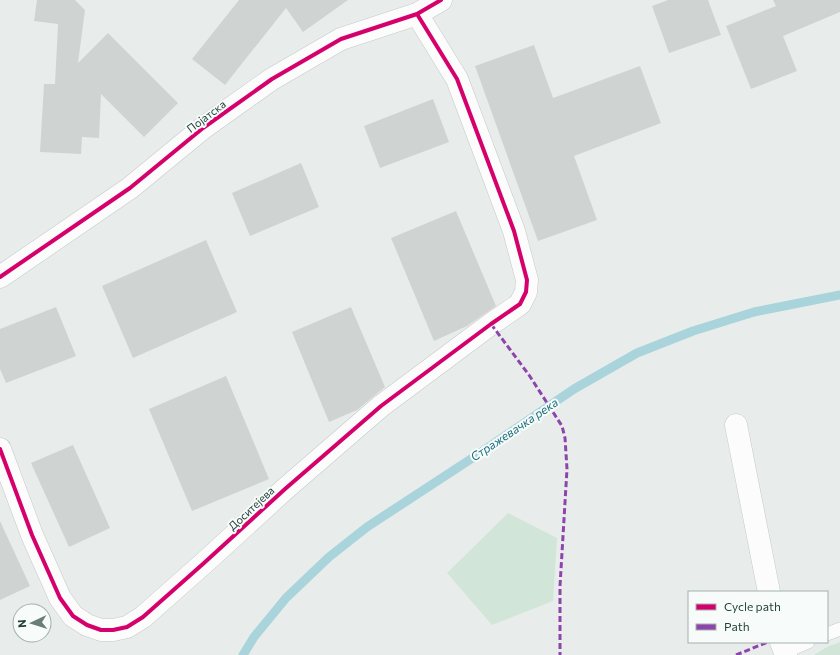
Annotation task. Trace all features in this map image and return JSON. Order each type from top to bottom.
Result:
[{"type":"street","name":"Појатска","points":[[0,277],[130,188],[203,128],[272,79],[341,39],[417,14],[441,0]]},
{"type":"street","name":"Доситејева","points":[[0,449],[32,535],[60,598],[73,616],[87,625],[101,630],[113,630],[127,627],[143,617],[285,489],[381,406],[520,304],[526,292],[527,280],[514,231],[457,79],[417,14]]},
{"type":"street","points":[[736,425],[769,591]]},
{"type":"lane","points":[[828,634],[840,629]]},
{"type":"lane","points":[[784,650],[805,643]]},
{"type":"green space","points":[[508,513],[557,538],[553,601],[492,625],[447,573]]},
{"type":"green space","points":[[840,642],[840,655],[814,655],[827,647]]},
{"type":"building","points":[[37,0],[75,0],[85,10],[78,63],[108,33],[178,103],[144,137],[101,94],[99,138],[82,137],[81,154],[40,152],[44,84],[55,84],[58,24],[34,21]]},
{"type":"building","points":[[239,0],[348,0],[303,32],[286,8],[225,85],[192,59]]},
{"type":"building","points":[[668,0],[708,0],[721,35],[669,53],[652,6]]},
{"type":"building","points":[[773,0],[840,0],[840,12],[783,36],[797,71],[751,89],[726,26],[776,6]]},
{"type":"building","points":[[534,45],[553,98],[640,66],[661,123],[574,156],[597,220],[538,241],[475,66]]},
{"type":"building","points":[[433,99],[449,142],[380,168],[364,126]]},
{"type":"building","points":[[301,163],[319,207],[250,236],[232,193]]},
{"type":"building","points":[[456,211],[496,306],[467,326],[434,341],[391,238]]},
{"type":"building","points":[[206,240],[237,312],[133,358],[102,286]]},
{"type":"building","points":[[56,307],[76,356],[6,383],[0,369],[0,329]]},
{"type":"building","points":[[351,307],[385,387],[357,410],[329,422],[292,332]]},
{"type":"building","points":[[226,376],[269,479],[192,511],[149,409]]},
{"type":"building","points":[[73,445],[110,528],[69,547],[31,463]]},
{"type":"building","points":[[0,521],[30,586],[0,600]]},
{"type":"waterway","name":"Стражевачка река","points":[[243,655],[254,637],[286,598],[329,557],[367,527],[574,389],[637,353],[693,331],[754,312],[840,295]]},
{"type":"marked path","points":[[491,324],[529,375],[562,426],[565,438],[567,469],[560,586],[560,655]]},
{"type":"marked path","points":[[736,655],[766,643]]},
{"type":"cycle path","points":[[0,277],[130,188],[203,128],[272,79],[341,39],[417,14],[441,0]]},
{"type":"cycle path","points":[[0,449],[32,535],[60,598],[73,616],[87,625],[101,630],[113,630],[127,627],[143,617],[285,489],[381,406],[520,304],[526,292],[527,280],[514,231],[457,79],[417,14]]}]
